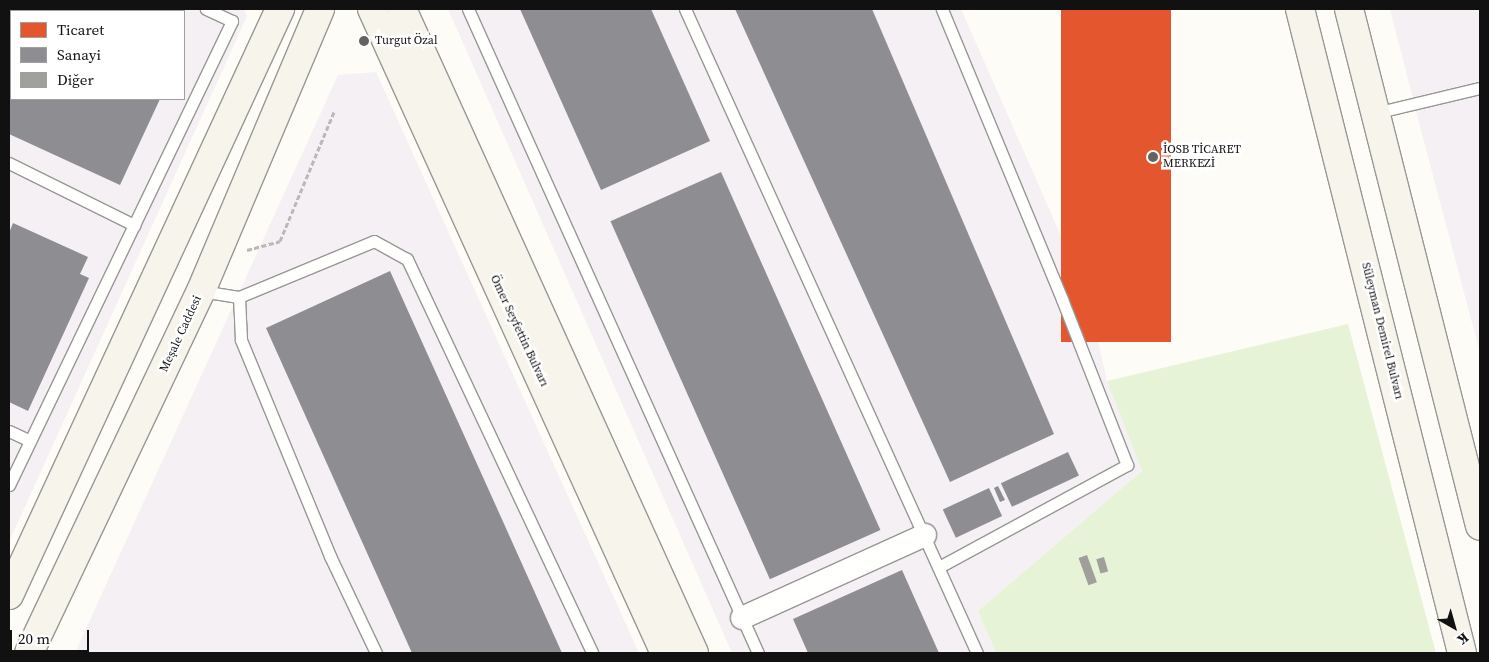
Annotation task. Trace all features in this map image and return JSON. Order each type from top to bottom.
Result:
[{"type":"street","points":[[9,595],[280,9]]},
{"type":"street","name":"Meşale Caddesi","points":[[29,653],[201,291],[320,9]]},
{"type":"street","name":"Ömer Seyfettin Bulvarı","points":[[372,9],[665,653]]},
{"type":"street","name":"Ömer Seyfettin Bulvarı","points":[[402,9],[694,653]]},
{"type":"street","name":"Süleyman Demirel Bulvarı","points":[[1300,9],[1462,653]]},
{"type":"street","points":[[1349,9],[1480,526]]},
{"type":"street","points":[[742,618],[925,535]]},
{"type":"lane","points":[[9,485],[232,21],[206,9]]},
{"type":"lane","points":[[468,9],[758,653]]},
{"type":"lane","points":[[685,9],[925,535],[976,653]]},
{"type":"lane","points":[[939,567],[1127,465],[1062,299],[942,9]]},
{"type":"lane","points":[[1375,113],[1480,88]]},
{"type":"lane","points":[[9,163],[134,225]]},
{"type":"lane","points":[[201,291],[239,297],[374,241],[407,258],[592,653]]},
{"type":"lane","points":[[239,297],[241,340],[330,556],[376,653]]},
{"type":"lane","points":[[9,431],[30,440]]},
{"type":"path","points":[[214,259],[280,241],[334,112]]},
{"type":"shaded area","points":[[9,9],[244,9],[247,16],[9,542]]},
{"type":"shaded area","points":[[448,9],[961,9],[1088,297],[1107,381],[1142,471],[978,611],[996,653],[732,653]]},
{"type":"shaded area","points":[[1390,9],[1480,9],[1480,353],[1421,130]]},
{"type":"shaded area","points":[[376,72],[639,653],[75,653],[338,75]]},
{"type":"green space","points":[[1348,324],[1436,653],[996,653],[978,611],[1142,471],[1107,381]]},
{"type":"building: Ticaret","name":"İOSB TİCARET MERKEZİ","points":[[1061,9],[1171,9],[1171,342],[1061,342]]},
{"type":"building: Sanayi","points":[[9,9],[15,10],[10,10],[10,100],[160,100],[120,185],[9,134]]},
{"type":"building: Sanayi","points":[[520,9],[651,9],[710,141],[601,190]]},
{"type":"building: Sanayi","points":[[735,9],[872,9],[1054,434],[950,482]]},
{"type":"building: Sanayi","points":[[721,172],[880,530],[770,579],[610,221]]},
{"type":"building: Sanayi","points":[[13,223],[88,257],[80,274],[89,278],[28,411],[9,402],[9,233]]},
{"type":"building: Sanayi","points":[[390,271],[562,653],[412,653],[266,328]]},
{"type":"building: Sanayi","points":[[1068,452],[1079,476],[1012,507],[1001,483]]},
{"type":"building: Sanayi","points":[[998,486],[1005,500],[1000,502],[994,488]]},
{"type":"building: Sanayi","points":[[989,488],[1002,516],[956,538],[943,510]]},
{"type":"building: Sanayi","points":[[902,570],[939,653],[808,653],[793,619]]},
{"type":"building: Diğer","points":[[1087,555],[1097,582],[1088,585],[1079,558]]},
{"type":"building: Diğer","points":[[1104,557],[1108,571],[1100,574],[1096,559]]},
{"type":"place","name":"Turgut Özal","points":[[364,41]]},
{"type":"place","name":"İOSB TİCARET MERKEZİ","points":[[1153,157]]}]
